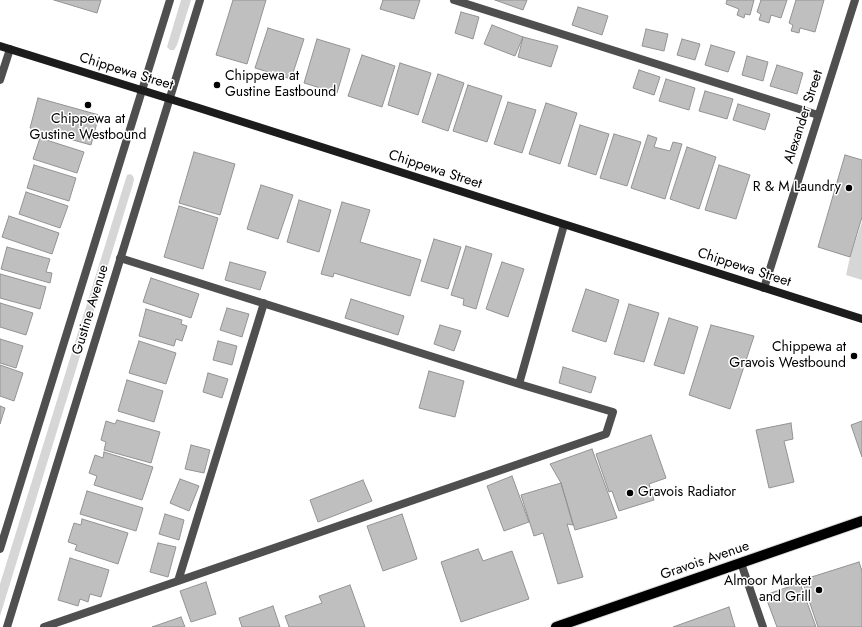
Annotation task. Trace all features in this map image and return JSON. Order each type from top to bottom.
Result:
[{"type":"main road","name":"Chippewa Street","points":[[0,46],[143,90],[862,319]]},
{"type":"main road","name":"Gravois Avenue","points":[[556,627],[862,521]]},
{"type":"street","name":"Gustine Avenue","points":[[0,548],[170,0]]},
{"type":"street","name":"Gustine Avenue","points":[[7,627],[200,0]]},
{"type":"street","points":[[454,0],[818,115]]},
{"type":"street","name":"Alexander Street","points":[[764,288],[855,0]]},
{"type":"street","points":[[0,80],[10,49]]},
{"type":"street","points":[[518,384],[564,225]]},
{"type":"street","points":[[44,627],[606,434],[613,412],[518,384],[120,258]]},
{"type":"street","points":[[178,581],[264,303]]},
{"type":"street","points":[[741,563],[763,627]]},
{"type":"shaded area","points":[[181,0],[191,0],[177,45],[174,50],[170,50],[167,47]]},
{"type":"shaded area","points":[[130,174],[134,179],[133,184],[0,616],[0,584],[126,178],[127,175]]},
{"type":"shaded area","points":[[862,222],[862,280],[846,275],[850,257]]},
{"type":"building","points":[[54,0],[101,0],[97,13]]},
{"type":"building","points":[[233,0],[266,0],[247,64],[216,55]]},
{"type":"building","points":[[383,0],[420,0],[414,19],[380,9]]},
{"type":"building","points":[[495,0],[527,0],[523,10]]},
{"type":"building","points":[[727,0],[754,0],[750,15],[745,14],[744,18],[737,15],[739,9],[726,4]]},
{"type":"building","points":[[761,0],[787,0],[781,18],[771,15],[769,23],[759,20],[761,14],[757,12]]},
{"type":"building","points":[[796,0],[824,0],[815,32],[800,28],[799,33],[791,31],[793,25],[789,23]]},
{"type":"building","points":[[578,7],[608,16],[602,35],[572,25]]},
{"type":"building","points":[[461,12],[479,17],[473,39],[455,33]]},
{"type":"building","points":[[492,25],[523,37],[515,56],[484,44]]},
{"type":"building","points":[[268,28],[304,39],[291,79],[255,68]]},
{"type":"building","points":[[646,29],[668,34],[664,51],[642,46]]},
{"type":"building","points":[[523,37],[558,46],[551,67],[518,57]]},
{"type":"building","points":[[317,39],[350,49],[337,93],[304,83]]},
{"type":"building","points":[[682,39],[700,44],[695,60],[677,55]]},
{"type":"building","points":[[711,45],[735,52],[728,72],[705,65]]},
{"type":"building","points":[[362,55],[395,66],[382,107],[348,96]]},
{"type":"building","points":[[747,56],[768,62],[763,81],[742,75]]},
{"type":"building","points":[[400,63],[431,73],[418,115],[388,105]]},
{"type":"building","points":[[777,65],[803,73],[797,94],[770,86]]},
{"type":"building","points":[[639,70],[660,77],[654,95],[633,88]]},
{"type":"building","points":[[438,74],[464,83],[448,131],[422,122]]},
{"type":"building","points":[[666,79],[695,88],[689,110],[659,101]]},
{"type":"building","points":[[468,85],[502,96],[487,142],[453,131]]},
{"type":"building","points":[[705,91],[733,99],[727,119],[699,111]]},
{"type":"building","points":[[38,98],[99,115],[91,145],[30,128]]},
{"type":"building","points":[[508,102],[536,110],[522,153],[494,144]]},
{"type":"building","points":[[546,103],[577,113],[560,164],[529,154]]},
{"type":"building","points":[[738,104],[770,114],[765,130],[733,120]]},
{"type":"building","points":[[580,125],[609,134],[596,175],[568,166]]},
{"type":"building","points":[[614,134],[641,142],[627,186],[600,178]]},
{"type":"building","points":[[648,135],[657,138],[654,147],[670,151],[673,142],[682,144],[665,199],[631,188]]},
{"type":"building","points":[[40,138],[84,152],[77,173],[33,159]]},
{"type":"building","points":[[687,147],[716,157],[699,209],[670,199]]},
{"type":"building","points":[[194,152],[235,164],[220,215],[179,203]]},
{"type":"building","name":"R & M Laundry","points":[[845,155],[862,160],[862,217],[850,257],[818,247]]},
{"type":"building","points":[[34,165],[76,178],[69,201],[27,188]]},
{"type":"building","points":[[719,165],[750,175],[736,219],[705,210]]},
{"type":"building","points":[[261,185],[293,195],[278,239],[247,229]]},
{"type":"building","points":[[26,192],[68,206],[60,228],[19,214]]},
{"type":"building","points":[[299,200],[331,210],[319,252],[287,242]]},
{"type":"building","points":[[342,202],[370,210],[360,242],[421,260],[410,296],[334,273],[333,277],[321,274]]},
{"type":"building","points":[[179,206],[218,218],[203,269],[164,257]]},
{"type":"building","points":[[9,216],[59,233],[52,254],[2,237]]},
{"type":"building","points":[[434,239],[461,247],[448,289],[421,281]]},
{"type":"building","points":[[466,246],[492,254],[476,309],[463,305],[464,299],[451,295]]},
{"type":"building","points":[[7,247],[50,259],[46,272],[52,273],[50,283],[1,269]]},
{"type":"building","points":[[230,262],[266,272],[260,290],[225,280]]},
{"type":"building","points":[[502,262],[524,269],[508,317],[486,309]]},
{"type":"building","points":[[0,274],[46,287],[40,309],[0,298]]},
{"type":"building","points":[[151,278],[199,294],[191,318],[143,302]]},
{"type":"building","points":[[586,289],[619,300],[606,342],[572,331]]},
{"type":"building","points":[[351,299],[404,316],[398,335],[345,318]]},
{"type":"building","points":[[0,303],[33,313],[26,335],[0,327]]},
{"type":"building","points":[[629,304],[659,313],[644,362],[614,354]]},
{"type":"building","points":[[227,308],[249,314],[242,337],[220,330]]},
{"type":"building","points":[[146,309],[182,320],[181,324],[187,326],[182,341],[176,339],[174,346],[139,336]]},
{"type":"building","points":[[669,318],[698,327],[684,374],[654,365]]},
{"type":"building","points":[[440,325],[461,331],[454,351],[434,344]]},
{"type":"building","points":[[711,325],[754,336],[730,409],[689,395]]},
{"type":"building","points":[[0,339],[23,346],[16,368],[0,363]]},
{"type":"building","points":[[139,341],[176,353],[166,384],[129,373]]},
{"type":"building","points":[[218,341],[237,346],[232,365],[213,360]]},
{"type":"building","points":[[0,365],[23,373],[14,401],[0,396]]},
{"type":"building","points":[[563,367],[596,377],[591,393],[559,383]]},
{"type":"building","points":[[429,371],[464,381],[455,417],[419,408]]},
{"type":"building","points":[[208,373],[228,379],[222,398],[203,392]]},
{"type":"building","points":[[127,380],[163,391],[154,422],[118,411]]},
{"type":"building","points":[[0,406],[5,408],[0,424]]},
{"type":"building","points":[[117,420],[160,432],[151,463],[104,450],[106,442],[101,440],[106,421],[115,424]]},
{"type":"building","points":[[862,421],[862,457],[851,425]]},
{"type":"building","points":[[791,423],[793,439],[784,441],[794,482],[769,488],[756,430]]},
{"type":"building","points":[[651,435],[666,478],[649,484],[654,500],[619,511],[612,491],[609,492],[596,454]]},
{"type":"building","points":[[191,445],[210,450],[204,473],[185,469]]},
{"type":"building","points":[[592,449],[617,518],[575,530],[561,483],[550,464]]},
{"type":"building","points":[[104,452],[153,467],[142,500],[94,485],[97,476],[89,473],[95,455],[103,458]]},
{"type":"building","points":[[512,476],[529,522],[504,531],[487,486]]},
{"type":"building","points":[[180,479],[199,486],[189,511],[170,503]]},
{"type":"building","points":[[363,480],[372,501],[318,522],[310,500]]},
{"type":"building","points":[[561,483],[573,525],[567,524],[583,577],[558,584],[543,533],[534,536],[521,495]]},
{"type":"building","points":[[87,491],[143,508],[136,531],[80,514]]},
{"type":"building","points":[[165,514],[184,520],[179,540],[159,534]]},
{"type":"building","points":[[402,514],[417,559],[383,571],[367,526]]},
{"type":"building","points":[[82,519],[128,533],[118,564],[75,550],[77,545],[68,542],[74,523],[81,525]]},
{"type":"building","points":[[158,543],[176,547],[168,577],[150,572]]},
{"type":"building","points":[[478,549],[483,561],[512,551],[529,599],[461,622],[441,562]]},
{"type":"building","points":[[70,558],[109,570],[101,597],[90,594],[88,602],[80,599],[78,606],[58,600]]},
{"type":"building","points":[[859,562],[862,571],[862,627],[818,627],[802,580]]},
{"type":"building","points":[[206,582],[216,614],[191,622],[180,591]]},
{"type":"building","points":[[800,583],[816,627],[777,627],[765,595]]},
{"type":"building","points":[[350,585],[365,627],[289,627],[285,616],[322,603],[319,596]]},
{"type":"building","points":[[273,606],[280,627],[242,627],[239,618]]},
{"type":"building","points":[[729,607],[735,627],[673,627]]},
{"type":"building","points":[[181,617],[185,627],[152,627]]},
{"type":"place","name":"Chippewa at Gustine Eastbound","points":[[217,85]]},
{"type":"place","name":"Chippewa at Gustine Westbound","points":[[88,105]]},
{"type":"place","name":"R & M Laundry","points":[[849,188]]},
{"type":"place","name":"Chippewa at Gravois Westbound","points":[[854,356]]},
{"type":"place","name":"Gravois Radiator","points":[[630,493]]},
{"type":"place","name":"Almoor Market and Grill","points":[[819,590]]}]
